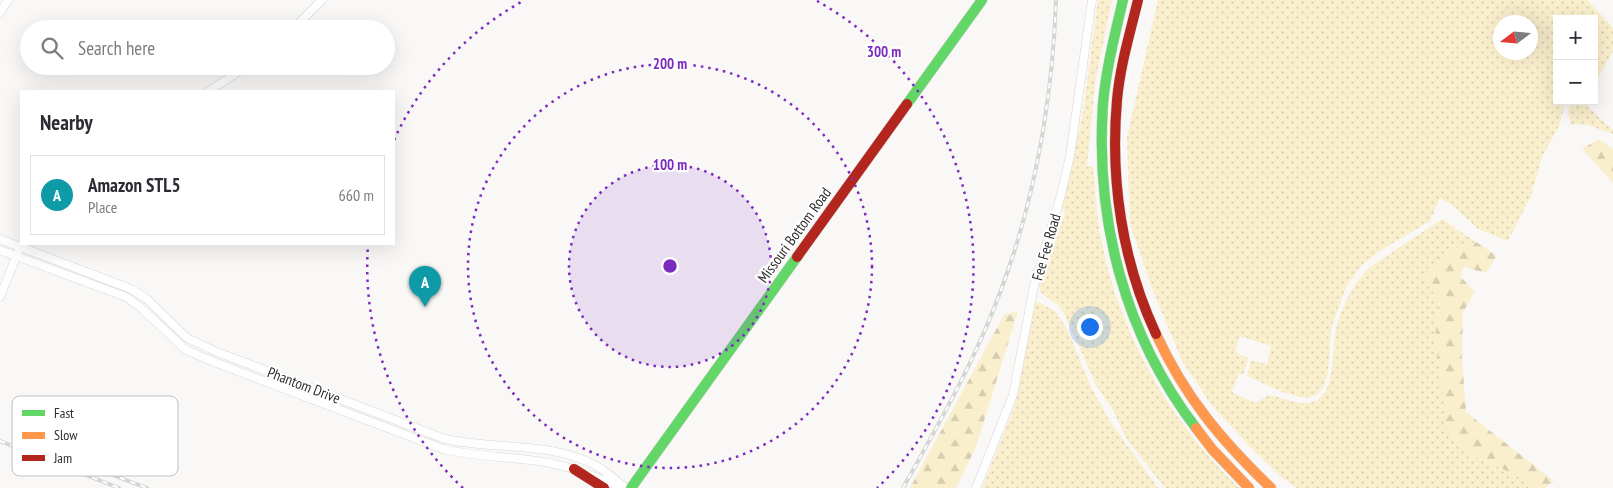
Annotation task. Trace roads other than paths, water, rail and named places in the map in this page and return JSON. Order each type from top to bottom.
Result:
[{"type":"main road","points":[[973,12],[974,0]]},
{"type":"main road","name":"Missouri Bottom Road","points":[[631,488],[982,0]]},
{"type":"main road","points":[[1123,0],[1106,80],[1101,130],[1102,188],[1112,253],[1135,324],[1156,369],[1198,433],[1249,488]]},
{"type":"main road","points":[[1138,0],[1121,75],[1115,149],[1121,224],[1132,273],[1155,335],[1183,386],[1228,447],[1271,488]]},
{"type":"main road","points":[[574,469],[604,488]]},
{"type":"street","points":[[0,13],[8,0]]},
{"type":"street","points":[[302,20],[322,0]]},
{"type":"street","name":"Fee Fee Road","points":[[976,488],[1013,395],[1034,286],[1061,195],[1070,156],[1092,0]]},
{"type":"street","points":[[211,90],[233,75]]},
{"type":"street","name":"Phantom Drive","points":[[0,239],[20,245]]},
{"type":"street","points":[[0,297],[21,245]]},
{"type":"street","name":"Phantom Drive","points":[[21,245],[131,289],[146,298],[187,338],[217,352],[445,439],[466,444],[541,449],[571,456],[596,465],[624,488]]},
{"type":"street","name":"Phantom Drive","points":[[0,250],[126,297],[140,306],[186,350],[214,362],[443,449],[464,454],[540,460],[574,469],[624,488]]},
{"type":"railway","points":[[903,488],[948,407],[979,344],[1016,245],[1037,165],[1044,124],[1054,42],[1056,0]]},
{"type":"railway","points":[[0,441],[12,446]]},
{"type":"railway","points":[[89,476],[119,488]]},
{"type":"railway","points":[[115,476],[147,488]]},
{"type":"place","name":"Amazon STL5","points":[[425,307]]}]
